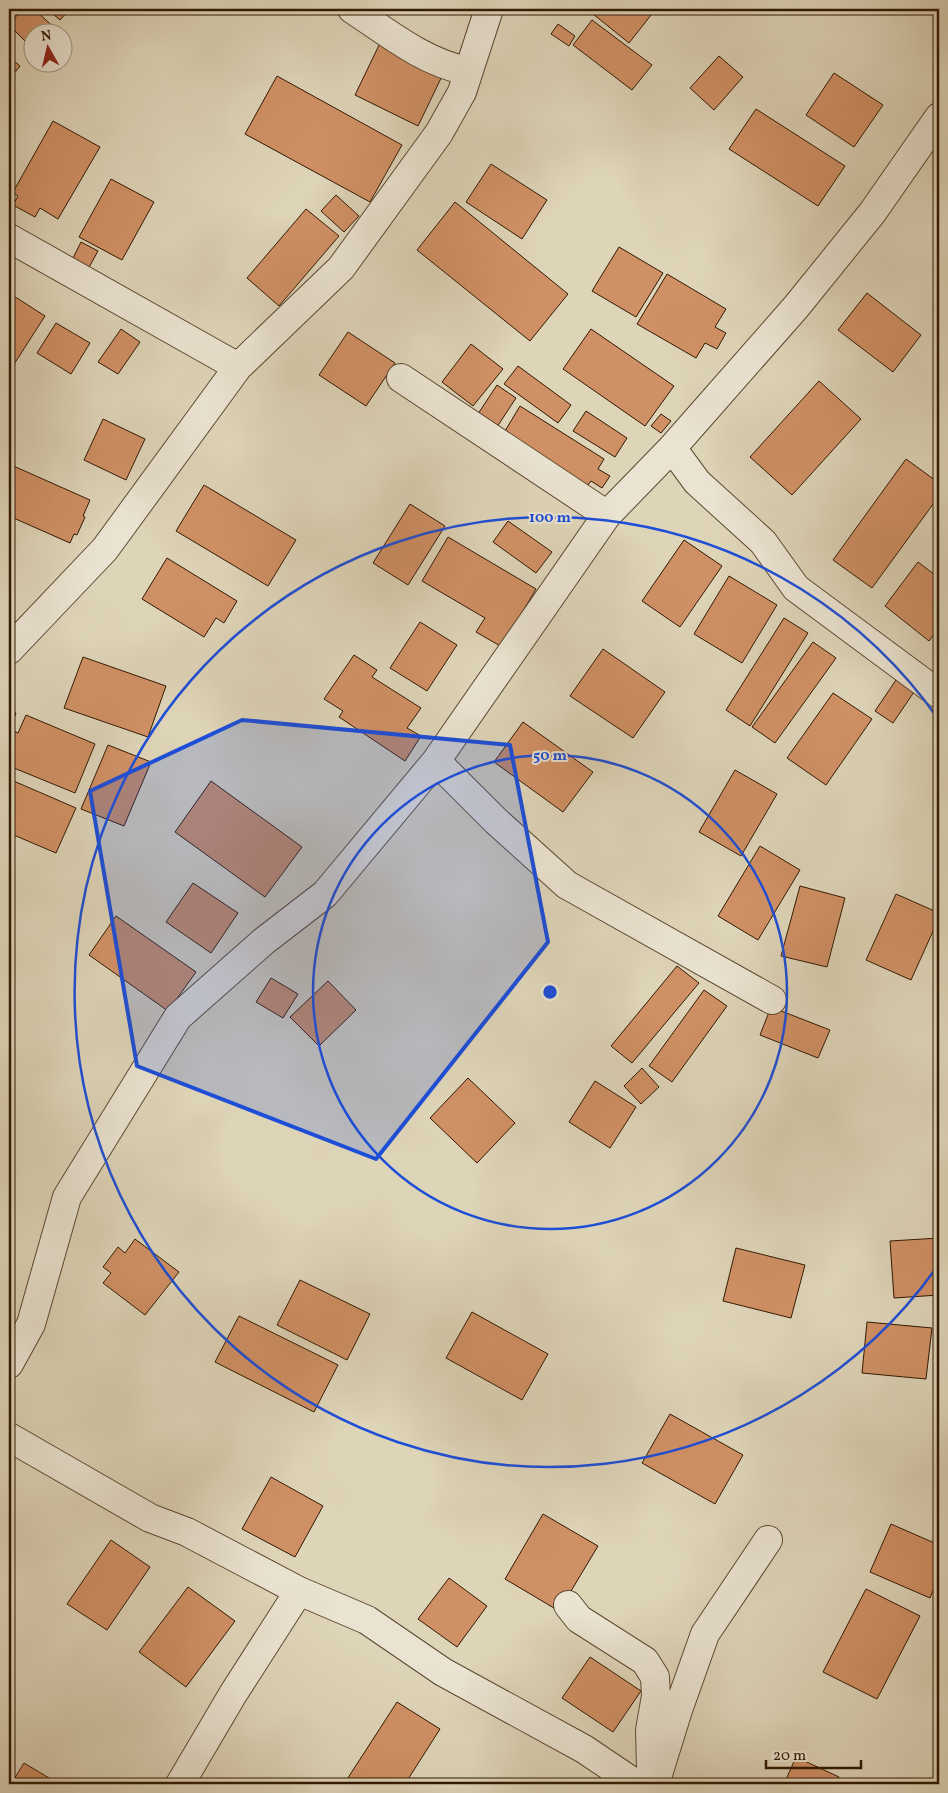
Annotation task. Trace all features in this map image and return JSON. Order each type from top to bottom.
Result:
[{"type":"street","points":[[352,9],[416,51],[452,68],[468,71]]},
{"type":"street","points":[[9,650],[105,549],[238,367],[341,268],[439,134],[462,92],[489,9]]},
{"type":"street","points":[[9,1364],[31,1324],[68,1197],[178,1017],[264,941],[325,894],[436,761],[607,515],[672,448],[796,307],[872,213],[939,117]]},
{"type":"street","points":[[9,238],[238,367]]},
{"type":"street","points":[[401,378],[607,515]]},
{"type":"street","points":[[672,448],[697,482],[763,542],[796,588],[939,694]]},
{"type":"street","points":[[436,761],[496,822],[567,885],[772,1000]]},
{"type":"street","points":[[9,1437],[150,1518],[187,1532],[299,1591],[367,1620],[443,1672],[584,1748],[636,1784]]},
{"type":"street","points":[[653,1784],[705,1634],[768,1540]]},
{"type":"street","points":[[180,1784],[233,1694],[299,1591]]},
{"type":"street","points":[[568,1605],[579,1619],[645,1662],[655,1677],[656,1696],[650,1730],[653,1784]]},
{"type":"highlighted area","points":[[242,720],[510,745],[548,942],[376,1159],[137,1066],[90,791]]},
{"type":"building","points":[[22,9],[34,9],[48,22],[22,22],[22,38],[9,25]]},
{"type":"building","points":[[47,9],[70,9],[60,20]]},
{"type":"building","points":[[597,9],[655,10],[629,43],[593,14]]},
{"type":"building","points":[[592,20],[652,65],[632,90],[573,45]]},
{"type":"building","points":[[558,24],[575,36],[569,46],[551,34]]},
{"type":"building","points":[[382,39],[445,70],[418,126],[355,95]]},
{"type":"building","points":[[719,56],[743,77],[714,110],[690,88]]},
{"type":"building","points":[[9,57],[20,66],[9,80]]},
{"type":"building","points":[[834,73],[883,105],[854,147],[806,115]]},
{"type":"building","points":[[277,76],[402,145],[370,202],[245,134]]},
{"type":"building","points":[[756,109],[845,166],[818,206],[729,149]]},
{"type":"building","points":[[53,121],[100,147],[58,219],[40,208],[35,217],[13,205],[18,196],[13,192]]},
{"type":"building","points":[[491,164],[547,200],[522,239],[466,202]]},
{"type":"building","points":[[111,179],[154,202],[122,260],[79,237]]},
{"type":"building","points":[[336,195],[359,216],[344,232],[321,211]]},
{"type":"building","points":[[455,202],[568,294],[530,341],[417,250]]},
{"type":"building","points":[[306,209],[339,236],[279,306],[247,278]]},
{"type":"building","points":[[81,242],[98,251],[87,271],[71,262]]},
{"type":"building","points":[[619,247],[663,273],[636,317],[592,291]]},
{"type":"building","points":[[667,274],[726,309],[715,327],[726,333],[717,349],[705,343],[696,358],[637,324]]},
{"type":"building","points":[[9,293],[45,316],[9,372]]},
{"type":"building","points":[[867,293],[921,335],[893,372],[838,330]]},
{"type":"building","points":[[56,323],[90,343],[71,374],[37,353]]},
{"type":"building","points":[[121,329],[140,342],[118,374],[98,362]]},
{"type":"building","points":[[591,329],[674,386],[645,426],[563,369]]},
{"type":"building","points":[[348,332],[395,363],[366,406],[319,375]]},
{"type":"building","points":[[471,344],[503,369],[473,406],[442,382]]},
{"type":"building","points":[[518,366],[571,405],[558,423],[504,384]]},
{"type":"building","points":[[819,381],[861,419],[792,495],[750,457]]},
{"type":"building","points":[[497,385],[516,398],[493,433],[474,420]]},
{"type":"building","points":[[520,406],[604,459],[598,469],[610,476],[602,488],[591,481],[586,488],[502,436]]},
{"type":"building","points":[[586,411],[627,438],[615,457],[573,431]]},
{"type":"building","points":[[661,414],[671,421],[661,433],[651,426]]},
{"type":"building","points":[[103,419],[145,439],[126,480],[84,460]]},
{"type":"building","points":[[906,459],[939,483],[939,496],[872,588],[833,560]]},
{"type":"building","points":[[9,464],[90,500],[77,535],[74,534],[70,543],[9,516]]},
{"type":"building","points":[[204,485],[296,540],[268,586],[176,531]]},
{"type":"building","points":[[410,504],[445,526],[408,585],[373,563]]},
{"type":"building","points":[[508,521],[552,552],[536,573],[493,542]]},
{"type":"building","points":[[448,537],[536,589],[502,647],[476,632],[485,618],[422,581]]},
{"type":"building","points":[[684,540],[722,566],[680,627],[642,601]]},
{"type":"building","points":[[167,558],[237,601],[224,623],[216,618],[204,637],[142,599]]},
{"type":"building","points":[[918,562],[939,578],[939,628],[929,641],[885,606]]},
{"type":"building","points":[[729,576],[777,605],[742,663],[694,634]]},
{"type":"building","points":[[784,618],[808,633],[750,726],[726,710]]},
{"type":"building","points":[[420,622],[457,645],[427,691],[390,668]]},
{"type":"building","points":[[813,642],[836,658],[775,743],[752,727]]},
{"type":"building","points":[[603,649],[665,692],[633,738],[570,696]]},
{"type":"building","points":[[354,655],[377,670],[372,677],[421,708],[407,728],[421,736],[405,761],[339,717],[343,711],[324,699]]},
{"type":"building","points":[[83,657],[166,686],[148,737],[64,708]]},
{"type":"building","points":[[896,680],[914,692],[893,723],[875,711]]},
{"type":"building","points":[[833,693],[872,719],[826,785],[787,758]]},
{"type":"building","points":[[9,710],[16,713],[11,726],[9,725]]},
{"type":"building","points":[[26,715],[95,744],[75,793],[9,766],[9,729],[18,733]]},
{"type":"building","points":[[523,722],[593,772],[563,812],[494,762]]},
{"type":"building","points":[[108,745],[151,762],[124,826],[81,809]]},
{"type":"building","points":[[735,770],[777,794],[741,856],[699,832]]},
{"type":"building","points":[[9,779],[76,808],[56,853],[9,833]]},
{"type":"building","points":[[211,781],[302,847],[265,897],[175,832]]},
{"type":"building","points":[[760,846],[800,870],[758,940],[718,916]]},
{"type":"building","points":[[193,883],[238,913],[211,953],[166,922]]},
{"type":"building","points":[[800,886],[845,898],[827,967],[781,956]]},
{"type":"building","points":[[896,894],[939,913],[939,918],[911,980],[866,960]]},
{"type":"building","points":[[116,916],[196,972],[168,1011],[89,955]]},
{"type":"building","points":[[677,966],[699,983],[632,1063],[611,1046]]},
{"type":"building","points":[[271,978],[298,994],[283,1018],[256,1002]]},
{"type":"building","points":[[328,981],[356,1010],[319,1046],[290,1017]]},
{"type":"building","points":[[704,990],[727,1006],[672,1082],[649,1066]]},
{"type":"building","points":[[771,1007],[830,1030],[818,1058],[760,1035]]},
{"type":"building","points":[[642,1068],[659,1087],[641,1104],[624,1086]]},
{"type":"building","points":[[468,1078],[515,1123],[477,1163],[430,1118]]},
{"type":"building","points":[[595,1081],[636,1107],[610,1148],[569,1122]]},
{"type":"building","points":[[939,1238],[939,1295],[894,1298],[890,1241]]},
{"type":"building","points":[[135,1239],[179,1272],[145,1315],[103,1283],[111,1273],[103,1267],[118,1247],[125,1253]]},
{"type":"building","points":[[736,1248],[805,1265],[791,1318],[723,1301]]},
{"type":"building","points":[[300,1280],[370,1314],[347,1360],[277,1325]]},
{"type":"building","points":[[472,1312],[548,1354],[522,1400],[446,1358]]},
{"type":"building","points":[[239,1316],[338,1365],[314,1412],[215,1362]]},
{"type":"building","points":[[867,1322],[932,1328],[926,1379],[862,1373]]},
{"type":"building","points":[[670,1414],[743,1455],[715,1504],[642,1463]]},
{"type":"building","points":[[271,1477],[323,1506],[295,1557],[242,1529]]},
{"type":"building","points":[[543,1514],[598,1546],[559,1611],[505,1579]]},
{"type":"building","points":[[891,1524],[939,1545],[939,1576],[930,1598],[870,1572]]},
{"type":"building","points":[[111,1540],[150,1567],[107,1630],[67,1604]]},
{"type":"building","points":[[449,1578],[487,1606],[457,1647],[418,1619]]},
{"type":"building","points":[[188,1587],[235,1621],[186,1687],[139,1652]]},
{"type":"building","points":[[866,1589],[920,1616],[877,1699],[823,1672]]},
{"type":"building","points":[[590,1657],[641,1691],[613,1732],[562,1698]]},
{"type":"building","points":[[397,1702],[440,1729],[405,1784],[344,1784]]},
{"type":"building","points":[[796,1757],[839,1777],[836,1784],[784,1784]]},
{"type":"building","points":[[24,1763],[59,1784],[11,1784]]}]
